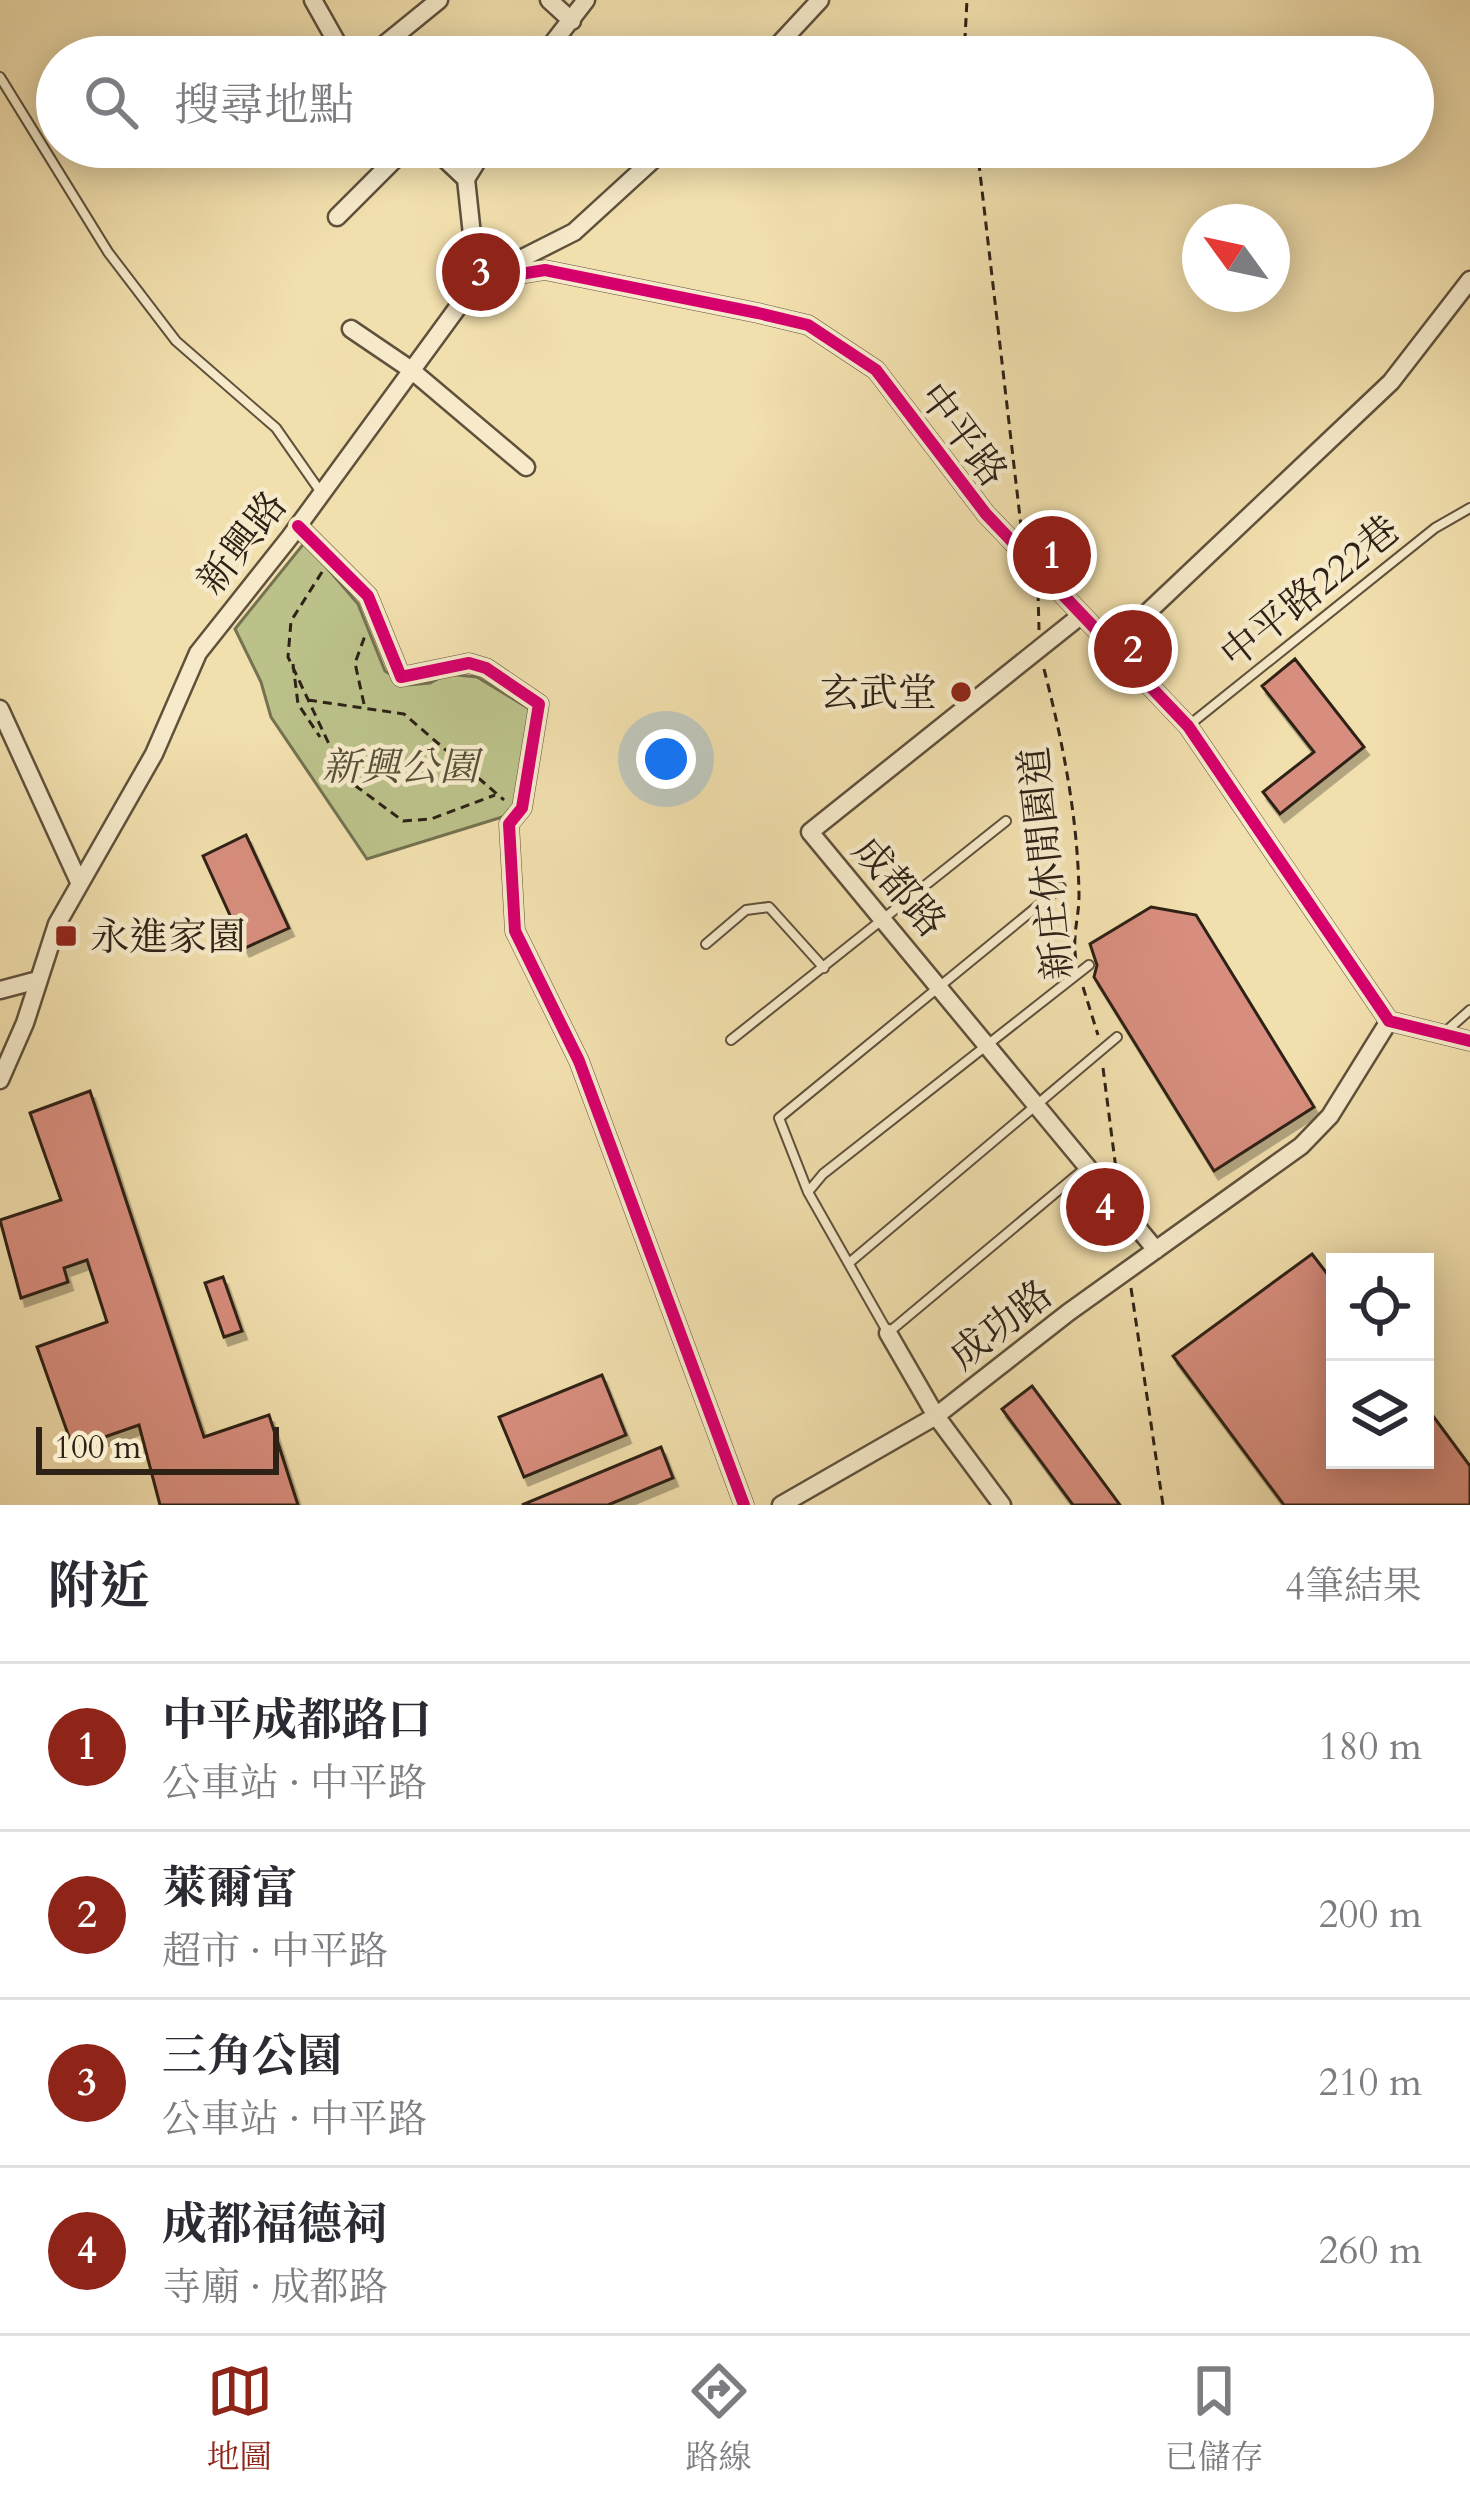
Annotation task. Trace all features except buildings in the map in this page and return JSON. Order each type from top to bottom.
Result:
[{"type":"street","points":[[313,0],[333,36]]},
{"type":"street","points":[[395,36],[440,0]]},
{"type":"street","points":[[549,0],[572,21]]},
{"type":"street","points":[[560,36],[586,0]]},
{"type":"street","points":[[787,36],[820,0]]},
{"type":"street","points":[[337,217],[386,168]]},
{"type":"street","points":[[454,168],[466,179]]},
{"type":"street","points":[[473,168],[466,179],[477,281]]},
{"type":"street","name":"新興路","points":[[0,1080],[79,882],[154,754],[198,653],[298,526],[477,281],[574,232],[644,168]]},
{"type":"street","name":"中平路","points":[[477,281],[545,270],[808,325],[876,370],[1031,565],[1188,726],[1389,1021]]},
{"type":"street","points":[[1112,646],[1391,382],[1470,280]]},
{"type":"street","points":[[351,329],[410,369],[526,466]]},
{"type":"street","points":[[298,526],[353,578],[376,616],[401,677],[470,663],[539,704],[522,808],[509,824],[515,932],[579,1061],[744,1505]]},
{"type":"street","name":"成都路","points":[[1079,617],[810,832],[940,983],[1156,1250]]},
{"type":"street","points":[[0,709],[79,882]]},
{"type":"street","points":[[0,990],[38,980]]},
{"type":"street","points":[[1389,1021],[1470,1041]]},
{"type":"street","name":"成功路","points":[[782,1505],[936,1416],[1301,1146],[1330,1116],[1389,1021]]},
{"type":"street","points":[[888,1333],[936,1416],[1002,1505]]},
{"type":"lane","points":[[0,77],[36,136]]},
{"type":"lane","points":[[56,168],[107,252],[162,323],[210,375],[276,428],[322,493]]},
{"type":"lane","name":"中平路222巷","points":[[1188,726],[1435,528],[1470,508]]},
{"type":"lane","points":[[731,1040],[1006,821]]},
{"type":"lane","points":[[1061,887],[779,1118],[808,1192],[888,1333],[1090,1165]]},
{"type":"lane","points":[[706,944],[746,910],[769,907],[824,968]]},
{"type":"lane","points":[[808,1192],[823,1174],[1089,965]]},
{"type":"lane","points":[[1444,1034],[1470,1010]]},
{"type":"lane","points":[[849,1264],[1117,1037]]},
{"type":"path","points":[[965,36],[968,0]]},
{"type":"path","points":[[323,741],[287,646],[291,621],[330,560]]},
{"type":"path","points":[[364,706],[355,663],[376,616]]},
{"type":"path","points":[[293,662],[298,704],[345,778],[403,821],[431,819],[495,795]]},
{"type":"path","points":[[307,700],[404,714],[495,795],[522,808]]},
{"type":"path","points":[[1128,1270],[1163,1505]]},
{"type":"green space","name":"新興公園","points":[[305,542],[358,604],[385,671],[408,685],[430,683],[447,674],[477,677],[533,711],[512,814],[367,859],[271,717],[261,682],[235,629]]},
{"type":"cycle path","points":[[477,281],[545,270],[758,313],[808,325],[876,370],[986,514],[1188,726],[1389,1021],[1470,1041]]},
{"type":"cycle path","points":[[298,526],[368,596],[401,677],[469,663],[486,668],[539,704],[522,808],[509,824],[515,931],[579,1061],[744,1505]]},
{"type":"place","name":"三角公園","points":[[481,272]]},
{"type":"place","name":"中平成都路口","points":[[1052,555]]},
{"type":"place","name":"萊爾富","points":[[1133,649]]},
{"type":"place","name":"玄武堂","points":[[961,692]]},
{"type":"place","name":"永進家園","points":[[66,936]]},
{"type":"place","name":"成都福德祠","points":[[1105,1207]]}]
